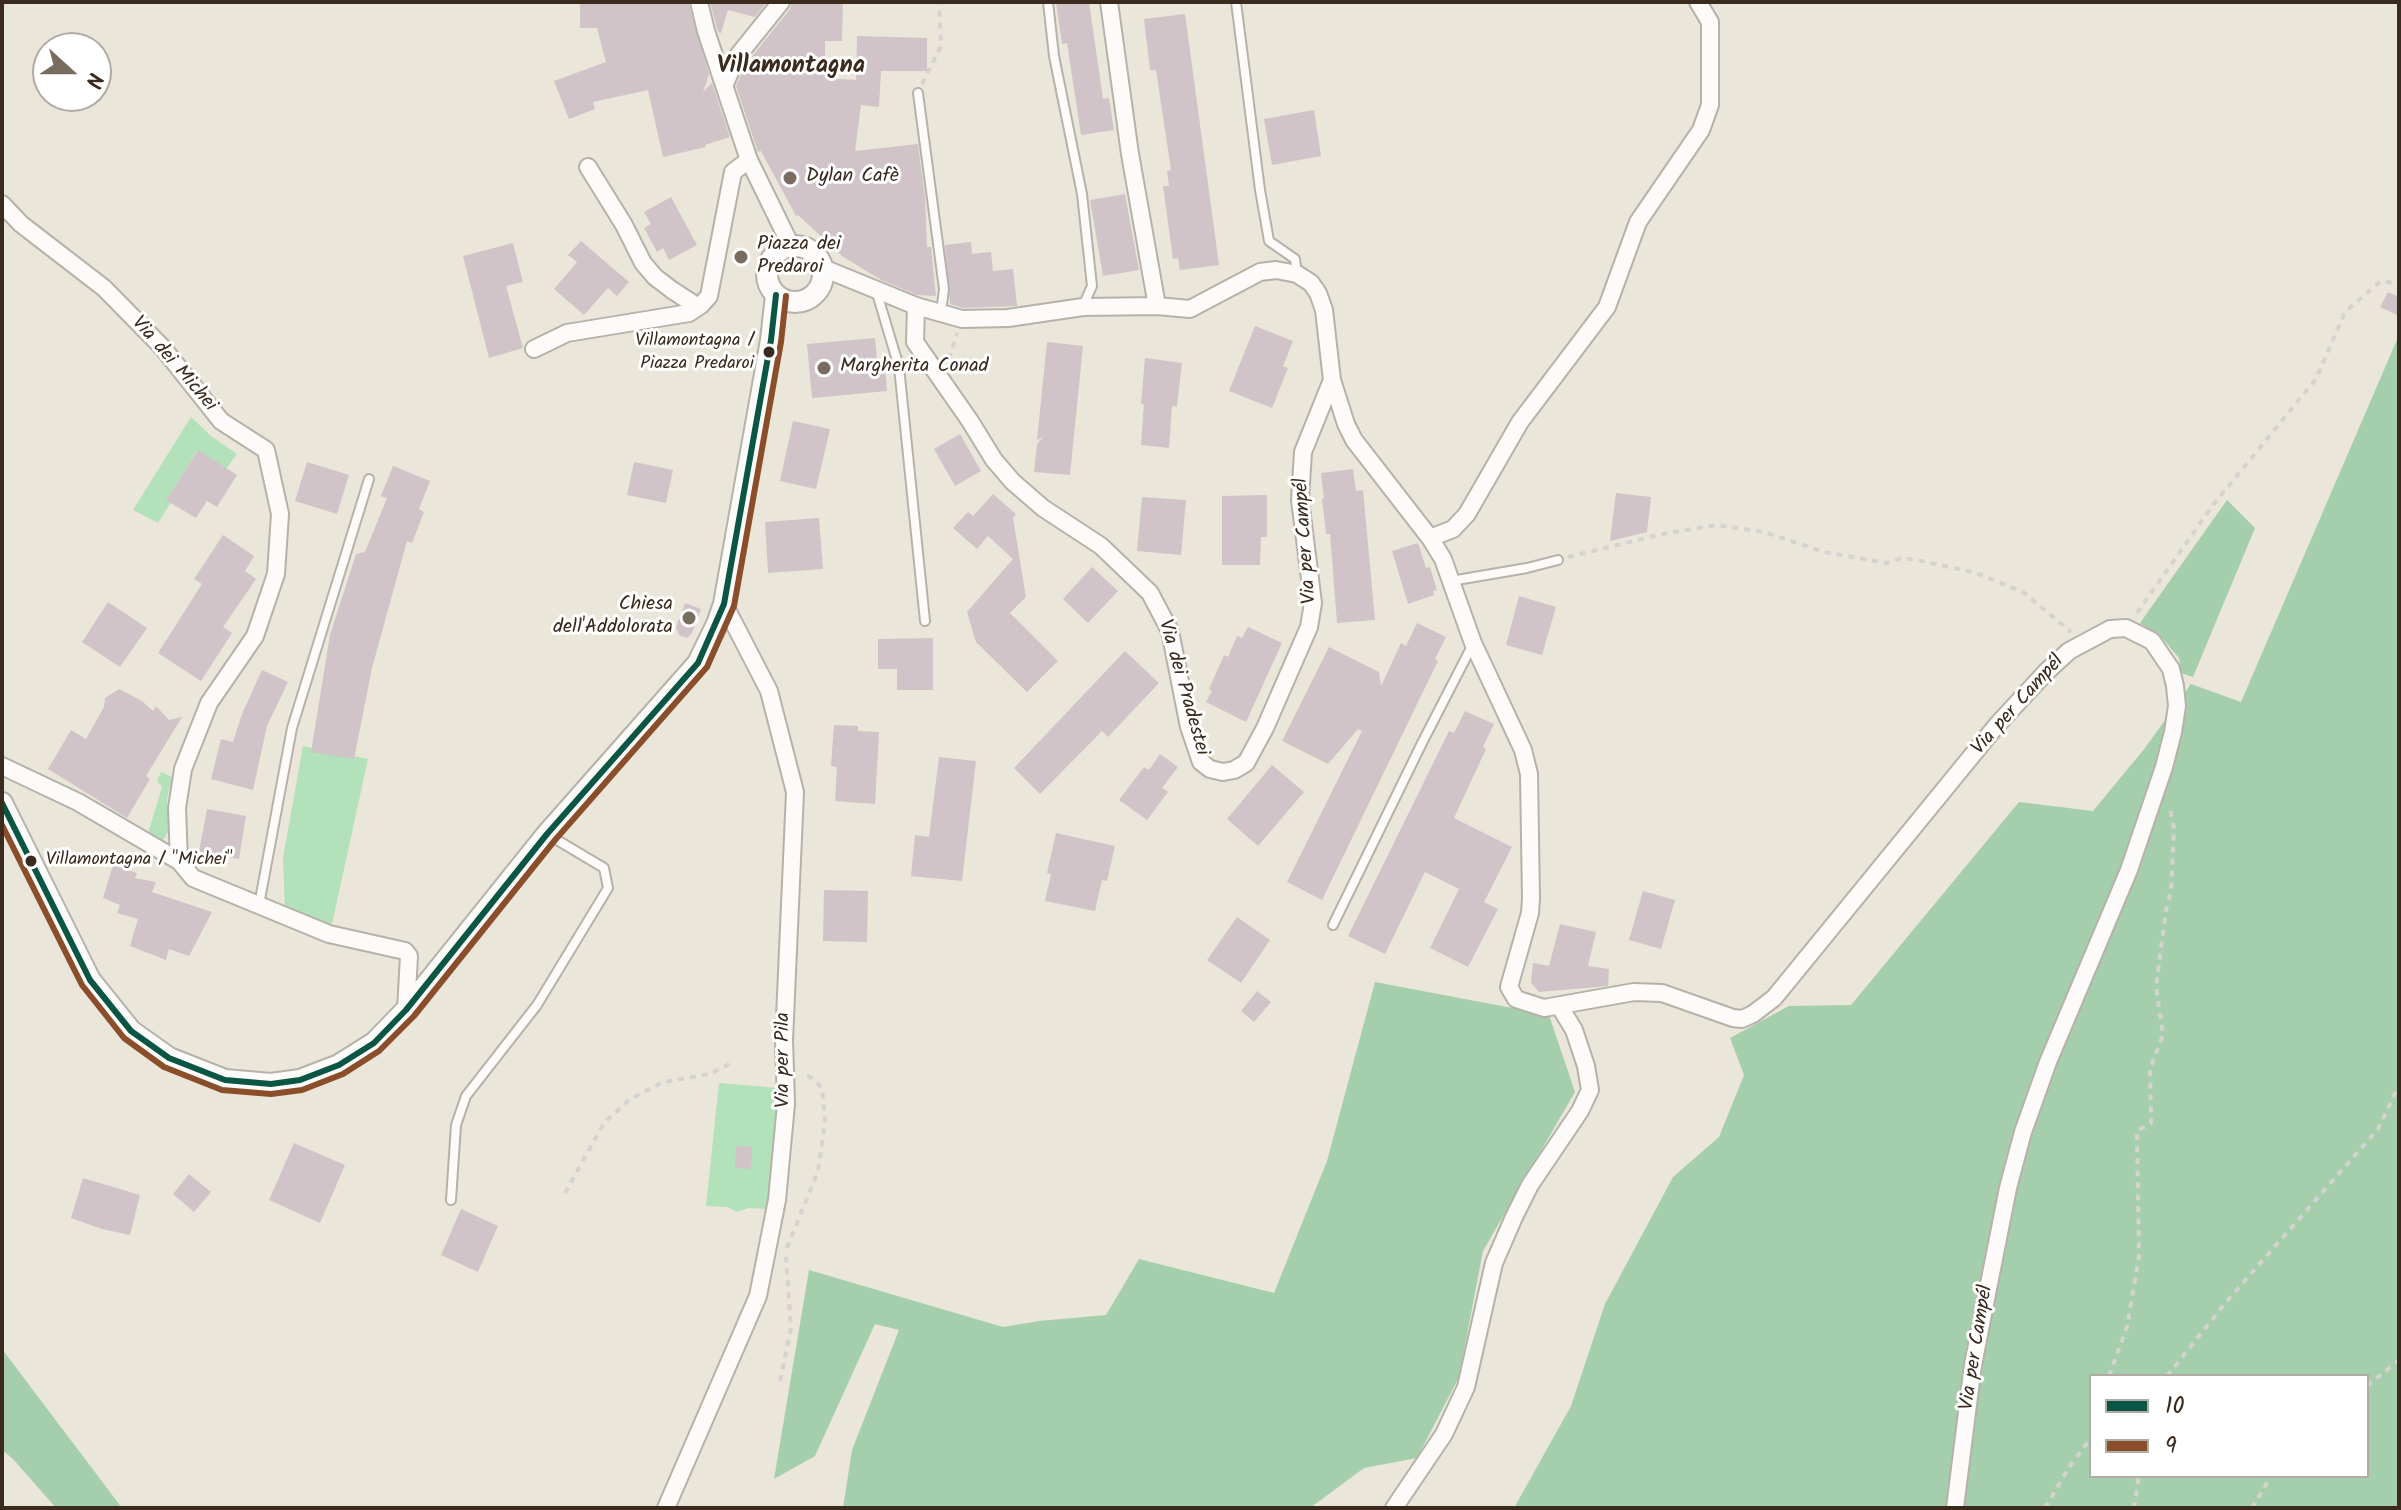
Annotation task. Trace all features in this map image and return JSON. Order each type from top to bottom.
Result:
[{"type":"street","points":[[699,2],[749,160],[791,246]]},
{"type":"street","points":[[725,84],[736,58],[781,2]]},
{"type":"street","points":[[1109,2],[1130,154],[1157,306]]},
{"type":"street","points":[[1430,538],[1453,529],[1467,514],[1520,422],[1607,307],[1638,222],[1701,130],[1710,105],[1710,22],[1698,2]]},
{"type":"street","points":[[534,349],[567,333],[689,313],[701,305],[709,296],[733,172],[749,160]]},
{"type":"street","points":[[588,167],[624,225],[643,263],[655,277],[685,300],[701,305]]},
{"type":"street","name":"Via dei Michei","points":[[2,204],[21,224],[104,288],[163,348],[221,421],[266,450],[280,514],[276,574],[255,636],[209,703],[183,769],[177,808],[179,861]]},
{"type":"street","points":[[2,803],[90,980],[131,1031],[169,1058],[225,1080],[271,1084],[300,1080],[339,1065],[374,1043],[406,1010],[547,834],[698,663],[724,604],[771,340],[776,295],[767,276],[768,266],[781,250],[791,246],[805,248],[817,256],[823,268],[823,280],[818,291],[809,299],[798,302],[786,301],[776,295]]},
{"type":"street","points":[[823,268],[916,306],[962,319],[1008,318],[1083,307],[1190,309],[1260,272],[1276,270],[1297,274]]},
{"type":"street","name":"Via per Campél","points":[[1297,274],[1311,283],[1324,310],[1332,380],[1354,440],[1443,559],[1490,684],[1515,729],[1529,774],[1530,913],[1509,987],[1516,999],[1544,1008],[1634,992],[1662,993],[1733,1018],[1742,1019],[1753,1014],[1774,998],[1997,725],[2046,672],[2083,642],[2110,629],[2126,628],[2152,641],[2171,669],[2177,706],[2164,767],[2129,870],[2048,1062],[2023,1132],[2005,1202],[1973,1365],[1955,1508]]},
{"type":"street","name":"Via dei Pradestei","points":[[916,306],[915,342],[994,460],[1013,482],[1054,516],[1101,546],[1150,593],[1170,631],[1189,727],[1201,762],[1210,769],[1223,772]]},
{"type":"street","name":"Via per Campél","points":[[1223,772],[1246,763],[1265,728],[1309,627],[1313,603],[1300,500],[1303,452],[1332,380]]},
{"type":"street","name":"Via per Pila","points":[[666,1508],[758,1296],[777,1200],[786,1104],[784,1040],[795,792],[769,691],[724,604]]},
{"type":"street","points":[[2,766],[78,802],[179,861],[193,878],[329,934],[405,951],[409,956],[406,1010]]},
{"type":"street","points":[[1394,1508],[1444,1434],[1466,1387],[1494,1263],[1530,1185],[1580,1111],[1590,1090],[1574,1030],[1560,1007]]},
{"type":"lane","points":[[1048,2],[1054,56],[1084,209],[1092,286],[1083,307]]},
{"type":"lane","name":"Via per Campél","points":[[1236,2],[1269,241],[1295,259],[1297,274]]},
{"type":"lane","points":[[918,93],[944,289],[940,313]]},
{"type":"lane","points":[[875,289],[899,367],[925,621]]},
{"type":"lane","points":[[259,905],[292,728],[369,479]]},
{"type":"lane","points":[[1451,581],[1558,560]]},
{"type":"lane","points":[[1333,925],[1473,643]]},
{"type":"lane","points":[[451,1200],[456,1125],[466,1096],[537,1005],[608,888],[604,868],[547,834]]},
{"type":"path","points":[[918,93],[941,46],[939,2]]},
{"type":"path","points":[[2126,628],[2213,505],[2316,379],[2345,312],[2381,281],[2399,284]]},
{"type":"path","points":[[942,380],[962,319]]},
{"type":"path","points":[[1558,560],[1612,545],[1717,525],[1764,532],[1824,552],[1887,563],[1902,558],[1976,573],[2023,592],[2083,642]]},
{"type":"path","points":[[2110,1374],[2127,1327],[2138,1266],[2137,1131],[2151,1123],[2150,1069],[2163,1035],[2156,987],[2171,891],[2174,829],[2164,767]]},
{"type":"path","points":[[565,1193],[604,1123],[630,1099],[663,1082],[710,1074],[731,1063]]},
{"type":"path","points":[[780,1381],[791,1328],[786,1253],[818,1171],[825,1122],[822,1088],[812,1078],[785,1068]]},
{"type":"path","points":[[2169,1374],[2227,1301],[2378,1129],[2399,1085]]},
{"type":"path","points":[[2369,1384],[2399,1360]]},
{"type":"path","points":[[2045,1508],[2089,1441]]},
{"type":"path","points":[[2134,1508],[2139,1478]]},
{"type":"path","points":[[2252,1508],[2270,1478]]},
{"type":"green space","points":[[2399,335],[2399,1508],[1514,1508],[1571,1406],[1605,1304],[1673,1177],[1719,1137],[1744,1075],[1730,1038],[1789,1006],[1851,1005],[2019,802],[2093,811],[2145,748],[2191,684],[2241,702]]},
{"type":"green space","points":[[191,417],[237,454],[226,469],[197,451],[167,499],[171,502],[158,523],[133,510]]},
{"type":"green space","points":[[2227,500],[2255,528],[2193,677],[2181,673],[2179,658],[2163,639],[2140,623]]},
{"type":"green space","points":[[303,746],[368,759],[332,924],[285,909],[283,858]]},
{"type":"green space","points":[[161,772],[172,777],[167,799],[169,830],[159,841],[147,837],[162,787],[157,781]]},
{"type":"green space","points":[[1375,982],[1549,1015],[1575,1092],[1483,1251],[1459,1377],[1417,1458],[1364,1468],[1310,1508],[843,1508],[852,1450],[899,1330],[875,1324],[815,1456],[774,1479],[809,1270],[1003,1327],[1106,1315],[1139,1259],[1274,1293],[1327,1161]]},
{"type":"green space","points":[[719,1083],[779,1088],[767,1209],[748,1208],[737,1212],[727,1207],[706,1206]]},
{"type":"green space","points":[[2,1349],[122,1508],[56,1508],[2,1450]]},
{"type":"building","points":[[580,2],[688,2],[709,74],[703,92],[712,83],[730,137],[706,147],[663,157],[648,90],[593,102],[595,109],[569,119],[554,81],[606,62],[597,28],[580,28]]},
{"type":"building","points":[[710,2],[767,2],[755,17],[728,10],[721,33],[718,32]]},
{"type":"building","points":[[792,2],[843,2],[842,41],[825,41],[825,78],[856,80],[857,36],[927,38],[927,71],[881,71],[879,107],[861,105],[855,151],[918,144],[927,247],[931,247],[936,296],[917,295],[881,280],[842,256],[796,216],[761,151],[758,152],[736,86],[746,64],[790,9]]},
{"type":"building","points":[[1056,2],[1089,2],[1103,99],[1109,98],[1114,130],[1081,135],[1067,43],[1062,44]]},
{"type":"building","points":[[1185,14],[1219,265],[1180,270],[1178,258],[1173,259],[1163,186],[1169,186],[1167,171],[1171,170],[1156,70],[1150,70],[1144,19]]},
{"type":"building","points":[[1314,110],[1321,156],[1272,165],[1264,119]]},
{"type":"building","points":[[1125,194],[1139,270],[1103,276],[1090,200]]},
{"type":"building","points":[[671,197],[697,245],[669,260],[663,248],[657,252],[644,228],[651,224],[644,212]]},
{"type":"building","points":[[581,241],[629,282],[617,296],[608,288],[584,315],[554,289],[577,262],[568,255]]},
{"type":"building","points":[[971,242],[972,254],[991,252],[993,271],[1013,269],[1017,306],[963,308],[950,304],[945,245]]},
{"type":"building","points":[[513,243],[523,282],[506,286],[523,348],[489,358],[463,256]]},
{"type":"building","points":[[2388,292],[2399,297],[2399,316],[2380,307]]},
{"type":"building","points":[[1255,326],[1293,341],[1283,366],[1288,368],[1272,408],[1229,391]]},
{"type":"building","points":[[875,338],[878,370],[885,369],[887,391],[812,398],[807,344]]},
{"type":"building","points":[[1047,342],[1083,346],[1070,475],[1034,472],[1037,444],[1043,437],[1037,440]]},
{"type":"building","points":[[1145,358],[1182,363],[1177,407],[1172,406],[1169,448],[1141,445]]},
{"type":"building","points":[[793,421],[830,429],[816,489],[780,481]]},
{"type":"building","points":[[960,434],[981,471],[955,486],[934,449]]},
{"type":"building","points":[[198,450],[237,475],[217,507],[207,501],[196,518],[166,500]]},
{"type":"building","points":[[307,462],[349,475],[337,514],[295,501]]},
{"type":"building","points":[[634,462],[673,470],[666,503],[627,495]]},
{"type":"building","points":[[393,466],[430,481],[419,509],[424,512],[412,543],[407,541],[372,668],[354,759],[311,752],[330,635],[356,554],[365,552],[387,498],[381,496]]},
{"type":"building","points":[[1353,469],[1356,491],[1363,490],[1375,620],[1337,623],[1330,534],[1326,534],[1321,473]]},
{"type":"building","points":[[1616,493],[1651,497],[1647,532],[1610,541]]},
{"type":"building","points":[[993,494],[1016,514],[1013,518],[1026,597],[1010,613],[1058,661],[1027,692],[976,642],[967,612],[1013,559],[988,536],[977,549],[953,528],[968,512],[973,516]]},
{"type":"building","points":[[1267,495],[1267,537],[1261,537],[1260,565],[1222,565],[1222,496]]},
{"type":"building","points":[[1142,497],[1186,500],[1181,555],[1137,551]]},
{"type":"building","points":[[819,518],[823,569],[768,573],[765,522]]},
{"type":"building","points":[[223,535],[254,556],[245,571],[256,579],[223,627],[232,633],[201,681],[158,653],[202,584],[194,579]]},
{"type":"building","points":[[1418,543],[1437,590],[1433,591],[1434,595],[1408,604],[1392,551]]},
{"type":"building","points":[[1092,567],[1118,591],[1088,623],[1063,599]]},
{"type":"building","points":[[1519,596],[1556,607],[1542,655],[1506,645]]},
{"type":"building","points":[[108,602],[147,628],[120,667],[82,642]]},
{"type":"building","name":"Chiesa dell'Addolorata","points":[[685,603],[701,609],[687,638],[679,635],[676,627]]},
{"type":"building","points":[[1417,623],[1446,637],[1435,659],[1438,661],[1322,900],[1287,882],[1362,731],[1358,729],[1328,764],[1282,741],[1329,647],[1379,672],[1381,686],[1401,643],[1406,646]]},
{"type":"building","points":[[1248,627],[1282,643],[1246,722],[1206,702],[1224,655],[1228,657],[1237,636],[1242,638]]},
{"type":"building","points":[[933,638],[933,690],[897,690],[897,669],[878,669],[878,639]]},
{"type":"building","points":[[1125,651],[1159,683],[1108,737],[1102,731],[1040,794],[1014,768]]},
{"type":"building","points":[[262,670],[288,682],[267,726],[253,790],[211,779],[221,739],[233,742]]},
{"type":"building","points":[[119,689],[142,701],[153,711],[156,706],[169,720],[182,717],[146,776],[150,779],[127,818],[48,769],[71,730],[86,739],[104,707],[105,698]]},
{"type":"building","points":[[1465,711],[1494,724],[1483,747],[1486,749],[1454,818],[1512,847],[1484,902],[1498,909],[1468,967],[1430,948],[1459,889],[1425,872],[1385,954],[1348,936],[1449,731],[1454,733]]},
{"type":"building","points":[[834,725],[858,726],[858,731],[879,732],[875,804],[835,801],[837,767],[831,766]]},
{"type":"building","points":[[1160,754],[1178,767],[1162,788],[1168,792],[1147,820],[1119,800],[1144,767],[1149,770]]},
{"type":"building","points":[[939,757],[976,761],[962,881],[911,876],[915,835],[929,837]]},
{"type":"building","points":[[1272,765],[1304,792],[1258,846],[1227,819]]},
{"type":"building","points":[[207,809],[246,816],[239,859],[199,852]]},
{"type":"building","points":[[1056,833],[1115,846],[1107,881],[1102,880],[1095,911],[1045,901],[1051,874],[1047,873]]},
{"type":"building","points":[[113,865],[137,873],[135,878],[156,882],[152,892],[212,912],[189,956],[169,949],[166,960],[130,946],[138,919],[117,913],[120,905],[103,898]]},
{"type":"building","points":[[824,890],[868,891],[867,942],[823,941]]},
{"type":"building","points":[[1643,891],[1675,900],[1661,949],[1629,940]]},
{"type":"building","points":[[1237,917],[1270,940],[1241,983],[1207,960]]},
{"type":"building","points":[[1560,924],[1596,932],[1588,966],[1609,969],[1608,986],[1539,992],[1531,983],[1533,963],[1549,966]]},
{"type":"building","points":[[1257,991],[1271,1002],[1254,1022],[1241,1011]]},
{"type":"building","points":[[294,1143],[345,1165],[320,1223],[269,1200]]},
{"type":"building","points":[[736,1146],[752,1147],[751,1169],[735,1168]]},
{"type":"building","points":[[189,1174],[211,1192],[194,1212],[173,1194]]},
{"type":"building","points":[[83,1178],[140,1195],[130,1235],[71,1218]]},
{"type":"building","points":[[461,1209],[498,1226],[478,1272],[441,1255]]},
{"type":"transit line","name":"10","points":[[2,803],[90,980],[131,1031],[169,1058],[225,1080],[271,1084],[300,1080],[339,1065],[374,1043],[406,1010],[547,834],[698,663],[724,604],[771,340],[776,295]]},
{"type":"transit line","name":"9","points":[[2,825],[82,985],[124,1038],[164,1067],[222,1090],[271,1094],[302,1090],[343,1074],[379,1051],[414,1016],[555,840],[707,667],[734,606],[781,342],[786,296]]},
{"type":"place","name":"Dylan Cafè","points":[[790,178]]},
{"type":"place","name":"Piazza dei Predaroi","points":[[741,257]]},
{"type":"place","name":"Villamontagna / Piazza Predaroi","points":[[769,352]]},
{"type":"place","name":"Margherita Conad","points":[[824,368]]},
{"type":"place","name":"Chiesa dell'Addolorata","points":[[689,618]]},
{"type":"place","name":"Villamontagna / \"Michei\"","points":[[31,861]]},
{"type":"district","name":"Villamontagna","points":[[791,68]]}]
